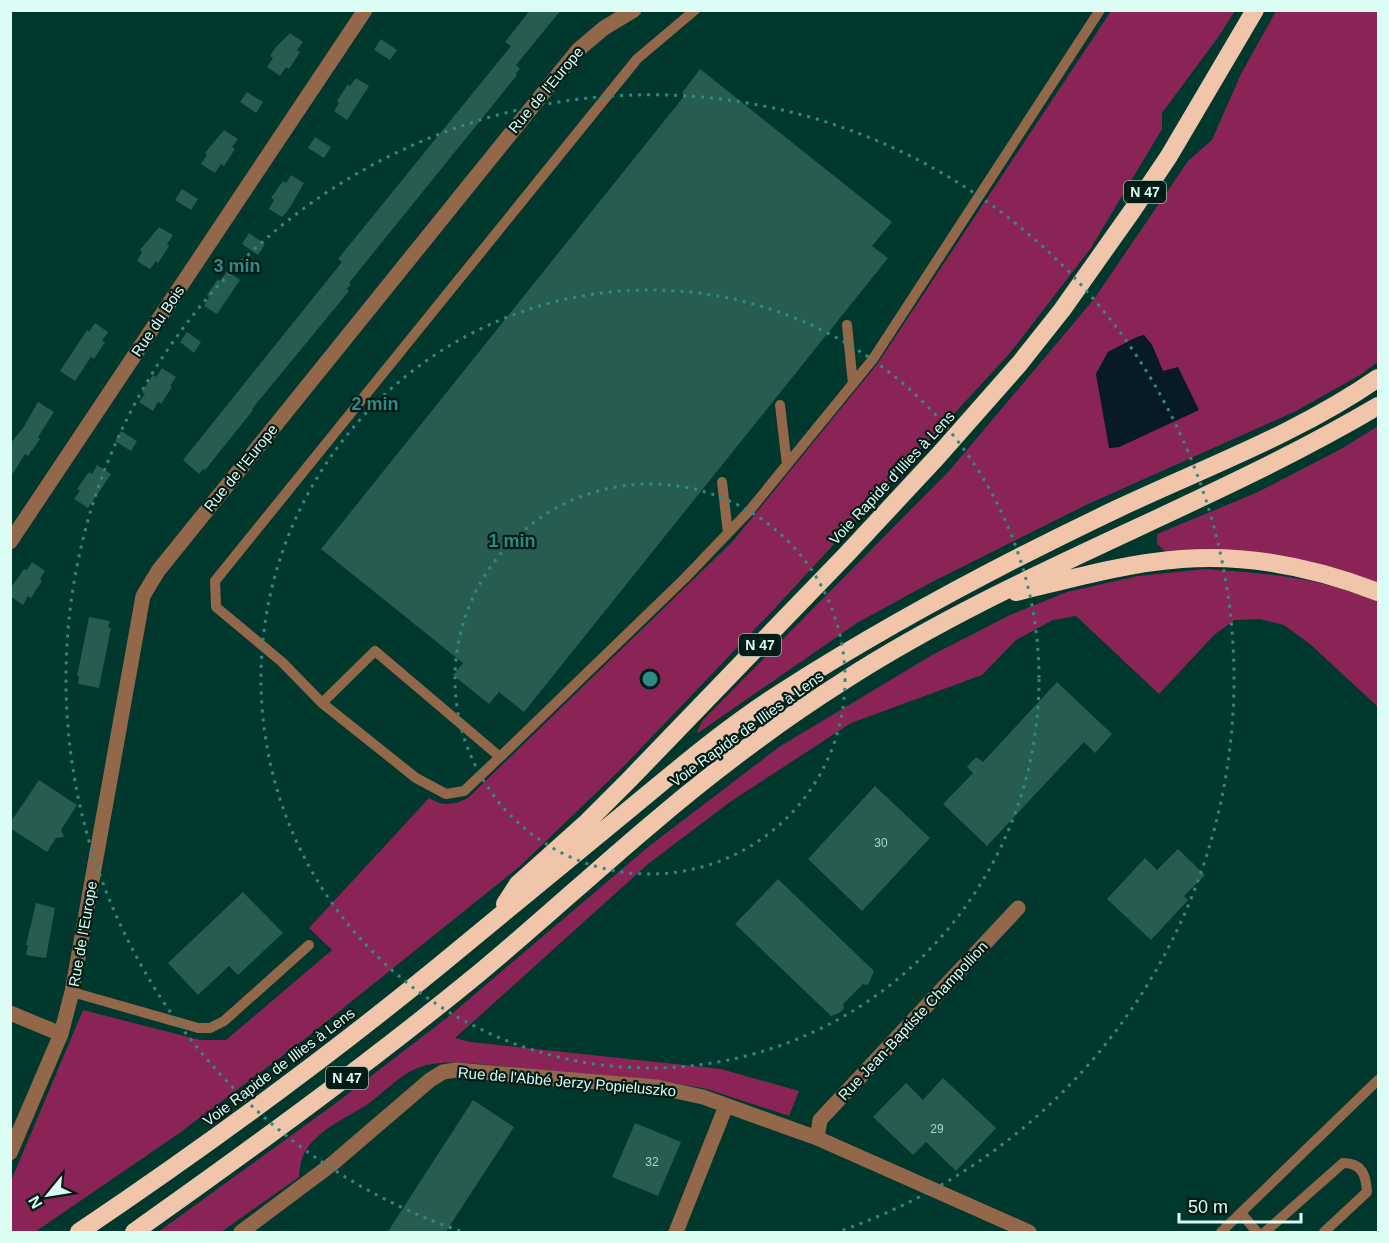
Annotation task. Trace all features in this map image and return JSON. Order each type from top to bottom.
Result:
[{"type":"highway","name":"Voie Rapide d’Illies à Lens","points":[[494,921],[518,884],[585,824],[708,699],[894,503],[1020,363],[1062,310],[1138,202],[1175,146],[1255,10]]},
{"type":"highway","name":"Voie Rapide de Illies à Lens","points":[[79,1233],[310,1068],[395,1002],[699,752],[777,695],[875,634],[1006,562],[1304,423],[1378,378]]},
{"type":"highway","name":"N 47","points":[[981,601],[1294,453],[1378,406]]},
{"type":"highway","points":[[981,601],[1140,564],[1182,559],[1246,560],[1285,564],[1378,592]]},
{"type":"highway","name":"Voie Rapide de Illies à Lens","points":[[134,1233],[258,1145],[363,1066],[482,971],[704,780],[783,721],[853,675],[981,601]]},
{"type":"street","name":"Rue du Bois","points":[[10,542],[365,10]]},
{"type":"street","name":"Rue de l'Europe","points":[[10,1153],[62,1034],[72,992],[143,596],[158,571],[578,50],[604,28],[634,10]]},
{"type":"street","name":"Rue Jean-Baptiste Champollion","points":[[817,1138],[820,1120],[1018,908]]},
{"type":"street","points":[[10,1013],[62,1034]]},
{"type":"street","name":"Rue de l'Abbé Jerzy Popieluszko","points":[[241,1233],[301,1189],[430,1080],[443,1072],[456,1070],[657,1087],[703,1097],[817,1138],[1029,1233]]},
{"type":"street","points":[[676,1233],[726,1106]]},
{"type":"lane","points":[[695,10],[637,59],[215,581],[216,607],[282,662],[322,703],[416,778],[446,795],[464,791],[685,578],[750,510],[873,359],[1100,10]]},
{"type":"lane","points":[[847,325],[853,384]]},
{"type":"lane","points":[[780,405],[787,465]]},
{"type":"lane","points":[[722,482],[728,533]]},
{"type":"lane","points":[[322,703],[375,651],[500,757]]},
{"type":"lane","points":[[72,992],[198,1028],[210,1028],[224,1021],[309,945]]},
{"type":"lane","points":[[1221,1233],[1378,1080]]},
{"type":"lane","points":[[1265,1233],[1343,1163],[1351,1163],[1360,1168],[1366,1178],[1367,1192],[1324,1233]]},
{"type":"lane","points":[[1241,1213],[1257,1233]]},
{"type":"shaded area","points":[[1111,11],[1235,11],[1162,113],[1162,129],[1091,248],[1010,353],[777,606],[623,767],[519,867],[306,1038],[178,1134],[35,1232],[11,1232],[11,1181],[83,1010],[200,1040],[226,1040],[332,950],[309,928],[429,798],[448,804],[468,798],[733,541],[878,363]]},
{"type":"shaded area","points":[[1276,11],[1378,11],[1378,362],[1360,375],[1296,411],[1086,505],[930,583],[857,623],[698,733],[703,720],[950,470],[1094,299],[1188,161],[1212,140],[1241,74]],"holes":[[[1144,335],[1152,345],[1163,371],[1198,410],[1119,447],[1110,448],[1096,374],[1108,352]]]},
{"type":"shaded area","points":[[1378,426],[1378,585],[1167,553],[1157,544],[1157,534],[1258,492],[1341,449]]},
{"type":"shaded area","points":[[1205,569],[1272,575],[1314,582],[1378,602],[1378,707],[1310,644],[1284,625],[1260,619],[1235,620],[1215,634],[1159,694],[1076,616],[1053,620],[1016,640],[982,675],[851,723],[730,802],[648,864],[455,1038],[470,1042],[721,1069],[799,1091],[789,1116],[707,1089],[658,1080],[467,1063],[432,1064],[407,1073],[368,1104],[321,1134],[304,1154],[299,1177],[221,1232],[158,1232],[336,1103],[448,1017],[648,847],[779,747],[932,655],[1010,615],[1067,592],[1138,576]]},
{"type":"water","points":[[1144,335],[1152,345],[1163,371],[1178,367],[1199,410],[1119,447],[1109,448],[1096,374],[1108,352]]},
{"type":"building","points":[[530,10],[561,10],[516,65],[520,69],[517,75],[349,283],[351,284],[347,289],[349,291],[205,470],[203,469],[199,474],[183,460],[342,262],[338,259],[511,46],[505,42]]},
{"type":"building","points":[[290,33],[303,42],[297,50],[300,52],[289,69],[286,67],[280,76],[267,67],[273,58],[270,56],[275,48]]},
{"type":"building","points":[[381,39],[397,50],[390,60],[374,50]]},
{"type":"building","points":[[700,69],[892,222],[872,246],[888,258],[524,712],[499,692],[489,704],[453,675],[463,663],[321,549],[685,95],[682,93]]},
{"type":"building","points":[[356,78],[369,86],[347,120],[334,111],[339,103],[337,101],[348,84],[350,86]]},
{"type":"building","points":[[247,92],[263,102],[256,113],[240,102]]},
{"type":"building","points":[[224,130],[238,139],[232,147],[235,149],[224,166],[221,164],[215,173],[201,164],[207,155],[205,153]]},
{"type":"building","points":[[315,137],[331,147],[324,158],[308,148]]},
{"type":"building","points":[[291,175],[304,183],[282,217],[269,209],[274,200],[271,198],[283,181],[286,183]]},
{"type":"building","points":[[182,189],[198,199],[191,210],[175,200]]},
{"type":"building","points":[[159,227],[173,235],[158,263],[156,261],[150,269],[137,261],[142,252],[140,250]]},
{"type":"building","points":[[249,233],[265,244],[258,255],[242,244]]},
{"type":"building","points":[[227,271],[240,280],[217,314],[204,306],[209,297],[207,295]]},
{"type":"building","points":[[95,323],[108,332],[102,341],[105,342],[94,359],[91,357],[75,381],[60,371],[87,330],[89,332]]},
{"type":"building","points":[[187,332],[201,342],[194,353],[180,342]]},
{"type":"building","points":[[162,368],[176,377],[161,404],[158,402],[153,411],[139,402],[145,394],[142,392],[153,375],[156,377]]},
{"type":"building","points":[[38,402],[54,412],[38,437],[40,439],[28,456],[25,454],[10,478],[10,444],[23,428]]},
{"type":"building","points":[[121,431],[137,441],[131,451],[115,441]]},
{"type":"building","points":[[97,465],[111,474],[88,508],[74,499],[80,491],[77,489],[89,472],[92,474]]},
{"type":"building","points":[[32,562],[45,571],[40,579],[42,581],[31,598],[28,596],[23,605],[10,596],[10,589]]},
{"type":"building","points":[[89,617],[110,621],[108,627],[111,628],[99,688],[78,684],[79,676],[77,676]]},
{"type":"building","points":[[1057,682],[1112,734],[1095,753],[1084,742],[987,846],[943,804],[973,773],[967,767],[976,757],[983,762]]},
{"type":"building","points":[[39,780],[77,805],[61,830],[64,837],[56,838],[47,852],[10,828],[10,823]]},
{"type":"building","points":[[875,786],[930,838],[862,911],[808,859]]},
{"type":"building","points":[[1178,849],[1205,875],[1184,896],[1188,900],[1151,940],[1107,899],[1145,858],[1157,870]]},
{"type":"building","points":[[778,879],[874,971],[868,985],[863,984],[843,1004],[844,1009],[839,1013],[831,1016],[735,924]]},
{"type":"building","points":[[243,892],[283,933],[238,975],[229,966],[198,995],[168,963]]},
{"type":"building","points":[[36,903],[55,908],[46,958],[26,955],[28,945],[26,945]]},
{"type":"building","points":[[943,1078],[996,1128],[956,1171],[926,1142],[913,1155],[873,1117],[906,1083],[923,1100]]},
{"type":"building","points":[[473,1100],[514,1127],[445,1233],[387,1233]]},
{"type":"building","points":[[635,1123],[681,1142],[658,1196],[612,1177]]}]
